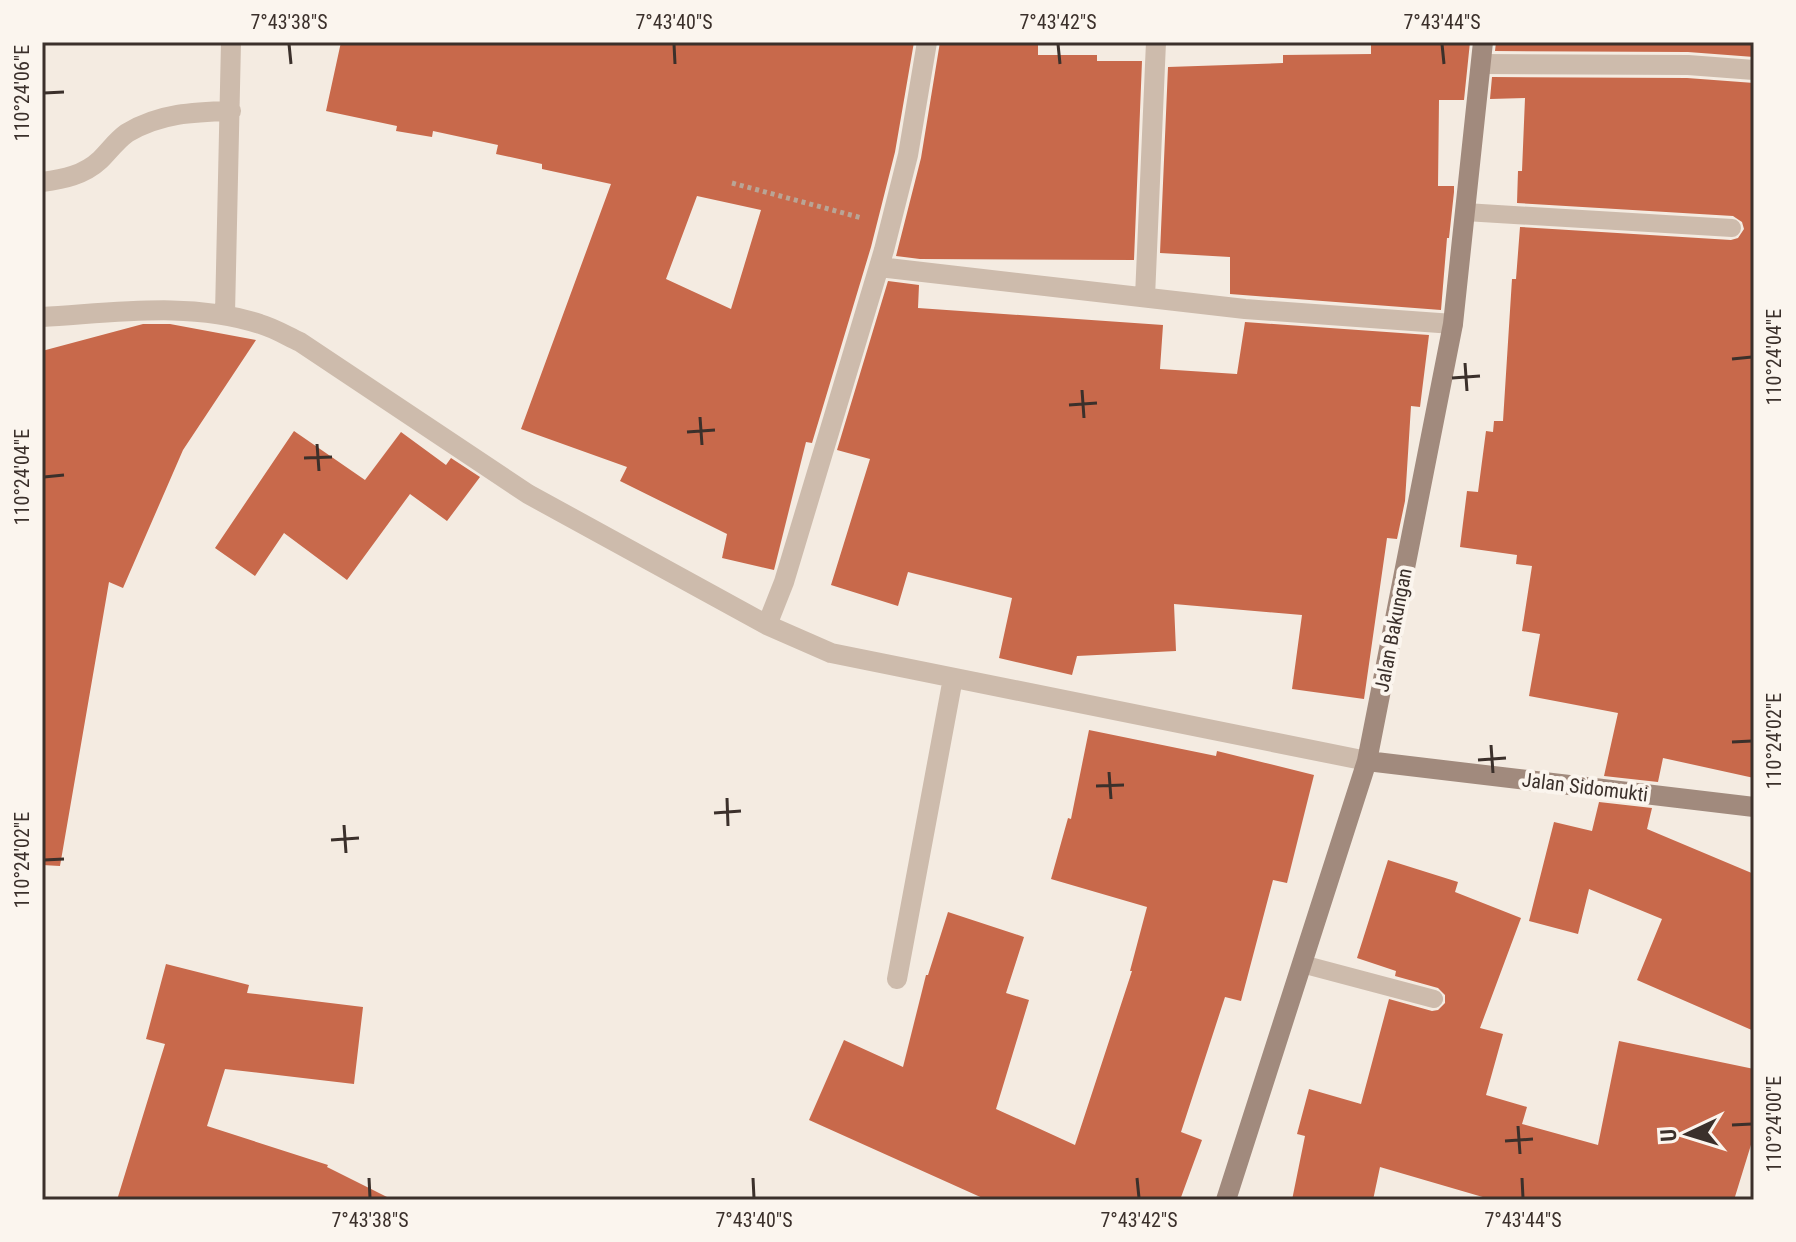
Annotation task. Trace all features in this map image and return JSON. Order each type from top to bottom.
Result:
[{"type":"main road","name":"Jalan Bakungan","points":[[1226,1200],[1367,761],[1453,324],[1483,42]]},
{"type":"main road","name":"Jalan Sidomukti","points":[[1367,761],[1754,807]]},
{"type":"street","points":[[225,314],[231,42]]},
{"type":"street","points":[[767,625],[784,582],[879,267],[908,155],[927,42]]},
{"type":"street","points":[[1145,297],[1156,42]]},
{"type":"street","points":[[1481,64],[1688,65],[1754,70]]},
{"type":"street","points":[[42,182],[72,177],[86,171],[125,134],[165,116],[231,111]]},
{"type":"street","points":[[879,267],[1245,309],[1453,324]]},
{"type":"street","points":[[42,317],[176,310],[225,314],[263,324],[300,342],[528,494],[767,625],[831,653],[1367,761]]},
{"type":"street","points":[[897,979],[953,678]]},
{"type":"lane","points":[[1465,212],[1732,228]]},
{"type":"lane","points":[[1302,964],[1434,999]]},
{"type":"path","points":[[732,183],[890,225]]},
{"type":"building","points":[[341,42],[914,42],[895,152],[871,247],[812,443],[806,442],[774,570],[722,558],[727,534],[620,481],[627,467],[521,429],[611,184],[542,169],[542,164],[496,154],[498,145],[433,131],[432,137],[396,131],[397,126],[326,111]],"holes":[[[697,196],[761,210],[731,309],[666,279]]]},
{"type":"building","points":[[940,42],[1038,44],[1038,55],[1097,55],[1097,61],[1142,61],[1134,260],[920,259],[896,256],[921,158]]},
{"type":"building","points":[[1470,42],[1464,100],[1439,100],[1438,186],[1454,186],[1441,310],[1230,294],[1230,257],[1160,253],[1168,67],[1283,63],[1283,55],[1371,54],[1371,43]]},
{"type":"building","points":[[1496,42],[1754,42],[1754,57],[1688,52],[1495,51]]},
{"type":"building","points":[[1492,77],[1687,78],[1754,83],[1754,778],[1663,758],[1658,782],[1604,776],[1618,713],[1529,696],[1540,634],[1522,631],[1532,566],[1516,564],[1517,555],[1460,547],[1467,491],[1478,492],[1486,431],[1493,432],[1494,421],[1503,421],[1512,279],[1516,279],[1520,227],[1731,240],[1738,238],[1744,229],[1742,222],[1733,216],[1517,203],[1518,171],[1522,171],[1525,98],[1490,99]]},
{"type":"building","points":[[888,281],[919,285],[918,308],[1163,325],[1160,369],[1237,374],[1245,322],[1429,335],[1420,407],[1411,406],[1405,501],[1397,539],[1387,538],[1364,699],[1292,689],[1302,615],[1174,604],[1176,651],[1077,656],[1072,675],[999,658],[1012,598],[908,572],[898,606],[831,585],[870,459],[837,450]]},
{"type":"building","points":[[143,324],[170,324],[256,340],[183,450],[123,588],[109,582],[60,866],[42,865],[42,351]]},
{"type":"building","points":[[294,431],[365,480],[401,432],[446,465],[451,458],[480,477],[447,521],[410,494],[347,580],[284,533],[255,576],[215,548]]},
{"type":"building","points":[[1089,730],[1216,756],[1217,751],[1314,775],[1287,883],[1273,880],[1241,1001],[1225,997],[1181,1132],[1202,1140],[1180,1200],[987,1200],[809,1120],[844,1040],[903,1067],[926,975],[948,912],[1024,937],[1006,993],[1029,1000],[996,1109],[1075,1145],[1132,971],[1147,907],[1051,879],[1068,818],[1071,819]]},
{"type":"building","points":[[1599,802],[1652,808],[1647,829],[1754,874],[1754,1031],[1637,980],[1662,919],[1589,889],[1578,934],[1529,921],[1554,822],[1592,831]]},
{"type":"building","points":[[1388,860],[1458,882],[1455,892],[1521,918],[1480,1028],[1503,1034],[1486,1095],[1527,1107],[1522,1124],[1598,1145],[1619,1041],[1754,1069],[1754,1135],[1734,1200],[1493,1200],[1380,1167],[1373,1200],[1292,1200],[1305,1136],[1297,1134],[1309,1089],[1361,1104],[1389,999],[1432,1011],[1445,1003],[1445,995],[1438,988],[1395,976],[1396,971],[1357,958]]},
{"type":"building","points":[[166,964],[249,985],[247,993],[363,1007],[354,1084],[225,1069],[207,1126],[328,1165],[393,1200],[117,1200],[165,1044],[146,1039]]}]
